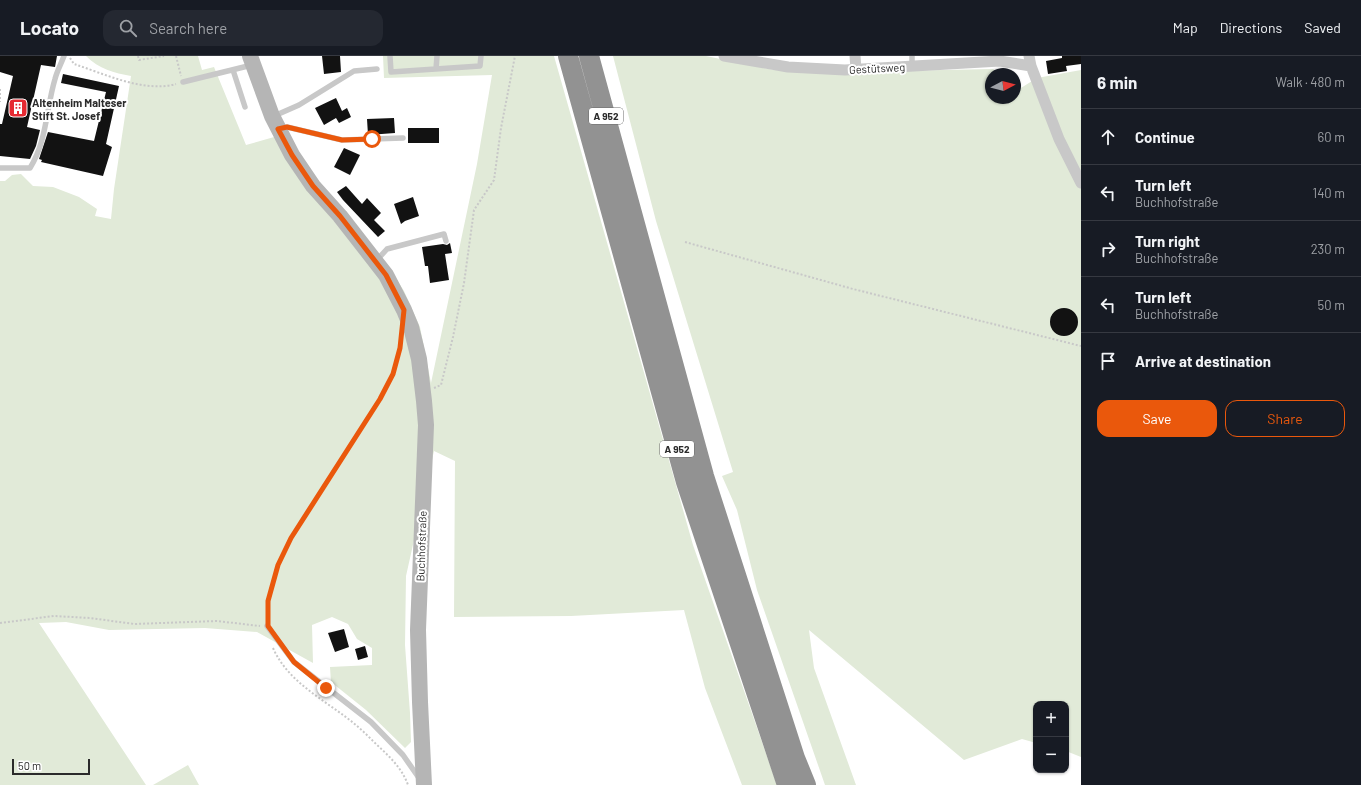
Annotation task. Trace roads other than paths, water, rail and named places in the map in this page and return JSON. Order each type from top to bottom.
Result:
[{"type":"highway","name":"A 952","points":[[568,56],[686,482],[787,785]]},
{"type":"highway","name":"A 952","points":[[589,56],[704,476],[795,758],[806,785]]},
{"type":"main road","name":"Buchhofstraße","points":[[252,60],[275,123],[292,155],[313,186],[340,216],[386,275],[411,327],[419,359],[426,425],[418,630],[424,785]]},
{"type":"street","name":"Gestütsweg","points":[[724,56],[788,67],[856,70],[912,61],[1030,61]]},
{"type":"street","points":[[856,56],[856,70]]},
{"type":"street","points":[[1030,61],[1059,139],[1081,183]]},
{"type":"lane","points":[[0,168],[30,168],[35,160],[40,148],[55,79],[64,56]]},
{"type":"lane","points":[[390,56],[391,72],[480,66],[481,56]]},
{"type":"lane","points":[[436,69],[437,56]]},
{"type":"lane","points":[[183,82],[233,70],[252,60]]},
{"type":"lane","points":[[275,123],[299,105],[354,71],[377,69]]},
{"type":"lane","points":[[233,70],[245,108]]},
{"type":"lane","points":[[275,123],[342,140],[403,138]]},
{"type":"lane","points":[[375,262],[387,249],[444,234],[446,241]]},
{"type":"lane","name":"Buchhofstraße","points":[[268,626],[294,662],[371,722],[403,755],[424,785]]},
{"type":"place","name":"Altenheim Malteser Stift St. Josef","points":[[18,108]]}]
